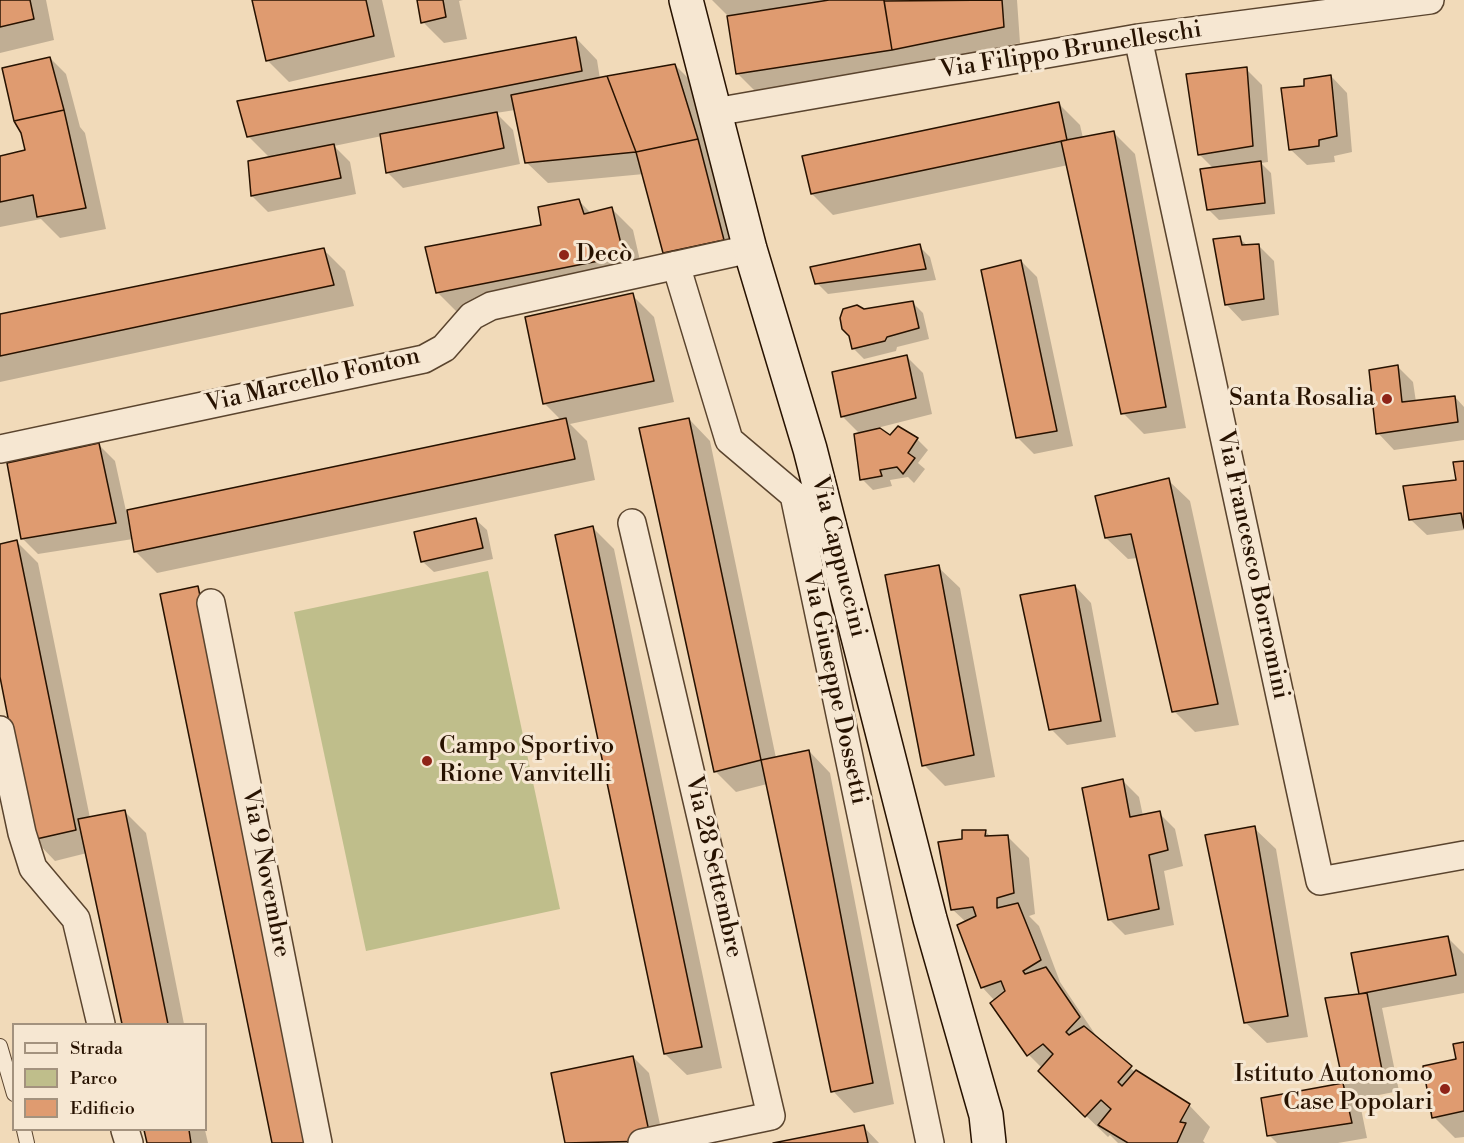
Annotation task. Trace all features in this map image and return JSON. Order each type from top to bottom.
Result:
[{"type":"street","name":"Via Cappuccini","points":[[686,0],[750,249],[810,449],[930,919],[992,1134]]},
{"type":"street","name":"Via Filippo Brunelleschi","points":[[715,112],[1138,38],[1430,0]]},
{"type":"street","name":"Via Francesco Borromini","points":[[1138,38],[1320,881],[1464,855]]},
{"type":"street","name":"Via Marcello Fonton","points":[[0,449],[424,359],[444,348],[472,316],[491,306],[750,249]]},
{"type":"street","name":"Via Giuseppe Dossetti","points":[[676,265],[729,440],[794,495],[930,1143]]},
{"type":"street","name":"Via 28 Settembre","points":[[632,523],[771,1116],[677,1140]]},
{"type":"street","name":"Via 9 Novembre","points":[[212,603],[318,1143]]},
{"type":"street","points":[[0,730],[22,833],[33,868],[76,919],[101,1023]]},
{"type":"street","points":[[642,1143],[677,1140]]},
{"type":"lane","points":[[0,1046],[12,1087]]},
{"type":"green space","name":"Campo Sportivo Rione Vanvitelli","points":[[488,571],[560,909],[366,951],[294,612]]},
{"type":"building","points":[[0,0],[30,0],[34,19],[0,27]]},
{"type":"building","points":[[252,0],[366,0],[374,36],[266,61]]},
{"type":"building","points":[[417,0],[443,0],[446,17],[421,23]]},
{"type":"building","points":[[829,0],[884,0],[892,50],[736,74],[727,16]]},
{"type":"building","points":[[1002,0],[1004,27],[892,50],[884,1]]},
{"type":"building","points":[[576,37],[582,71],[247,137],[237,101]]},
{"type":"building","points":[[50,57],[64,110],[14,121],[2,68]]},
{"type":"building","points":[[675,64],[698,139],[636,152],[607,76]]},
{"type":"building","points":[[1247,67],[1253,146],[1198,155],[1186,74]]},
{"type":"building","points":[[1331,75],[1337,136],[1319,140],[1319,146],[1289,150],[1281,88],[1304,86],[1304,79]]},
{"type":"building","points":[[607,76],[636,152],[525,163],[511,95]]},
{"type":"building","points":[[1059,102],[1067,140],[811,194],[802,156]]},
{"type":"building","points":[[64,110],[86,208],[37,217],[33,195],[0,202],[0,156],[25,150],[21,133],[14,121]]},
{"type":"building","points":[[497,112],[504,148],[386,173],[380,134]]},
{"type":"building","points":[[1114,131],[1166,407],[1121,414],[1061,141]]},
{"type":"building","points":[[698,139],[724,240],[663,253],[636,152]]},
{"type":"building","points":[[334,144],[341,178],[251,196],[248,161]]},
{"type":"building","points":[[1261,161],[1265,203],[1207,210],[1200,169]]},
{"type":"building","points":[[579,199],[584,214],[612,207],[624,256],[436,293],[425,247],[541,225],[538,207]]},
{"type":"building","points":[[1240,236],[1242,245],[1259,244],[1264,299],[1225,305],[1213,239]]},
{"type":"building","points":[[920,244],[926,269],[815,284],[810,267]]},
{"type":"building","points":[[324,248],[334,285],[0,356],[0,314]]},
{"type":"building","points":[[1021,260],[1057,431],[1016,438],[981,270]]},
{"type":"building","points":[[633,293],[654,381],[543,404],[525,317]]},
{"type":"building","points":[[913,301],[919,328],[887,337],[885,341],[852,349],[849,336],[842,329],[840,318],[843,309],[857,305],[864,309]]},
{"type":"building","points":[[907,355],[916,398],[841,417],[832,372]]},
{"type":"building","name":"Santa Rosalia","points":[[1398,365],[1402,402],[1455,396],[1458,422],[1376,434],[1369,370]]},
{"type":"building","points":[[566,418],[575,459],[134,552],[127,510]]},
{"type":"building","points":[[689,418],[761,760],[714,772],[639,428]]},
{"type":"building","points":[[898,426],[918,438],[908,453],[915,458],[903,474],[897,467],[880,470],[882,476],[860,480],[854,434],[880,428],[890,435]]},
{"type":"building","points":[[99,443],[116,523],[21,539],[7,463]]},
{"type":"building","points":[[1464,461],[1464,528],[1461,513],[1409,520],[1403,486],[1456,480],[1453,462]]},
{"type":"building","points":[[1169,478],[1218,704],[1172,712],[1131,534],[1105,538],[1095,496]]},
{"type":"building","points":[[476,518],[483,548],[421,562],[414,532]]},
{"type":"building","points":[[593,526],[702,1047],[664,1054],[555,535]]},
{"type":"building","points":[[17,540],[76,830],[32,840],[0,677],[0,544]]},
{"type":"building","points":[[939,565],[974,755],[922,766],[885,575]]},
{"type":"building","points":[[1075,585],[1101,721],[1049,730],[1020,595]]},
{"type":"building","points":[[198,586],[312,1143],[272,1143],[160,594]]},
{"type":"building","points":[[809,750],[873,1083],[831,1092],[761,760]]},
{"type":"building","points":[[1123,779],[1130,817],[1160,811],[1168,850],[1149,855],[1159,909],[1108,920],[1082,788]]},
{"type":"building","points":[[125,810],[168,1023],[122,1023],[78,819]]},
{"type":"building","points":[[1255,826],[1288,1016],[1244,1023],[1205,835]]},
{"type":"building","points":[[962,830],[986,830],[985,836],[1008,835],[1014,893],[997,898],[997,908],[1018,903],[1041,960],[1023,971],[1025,974],[1046,967],[1080,1017],[1066,1032],[1069,1035],[1084,1026],[1132,1066],[1118,1082],[1122,1086],[1136,1070],[1190,1104],[1180,1122],[1186,1123],[1177,1143],[1128,1143],[1098,1125],[1111,1109],[1101,1100],[1085,1117],[1038,1071],[1053,1054],[1043,1044],[1027,1056],[990,1003],[1005,991],[1001,981],[981,988],[957,925],[976,916],[973,907],[951,910],[938,842],[962,839]]},
{"type":"building","points":[[1448,936],[1456,975],[1359,994],[1351,953]]},
{"type":"building","points":[[1367,993],[1383,1075],[1343,1083],[1325,998]]},
{"type":"building","name":"Istituto Autonomo Case Popolari","points":[[1464,1042],[1464,1111],[1432,1118],[1423,1066],[1456,1059],[1453,1044]]},
{"type":"building","points":[[633,1056],[651,1141],[565,1143],[551,1073]]},
{"type":"building","points":[[1343,1083],[1352,1123],[1267,1136],[1261,1098]]},
{"type":"building","points":[[864,1125],[868,1143],[773,1143]]},
{"type":"building","points":[[144,1131],[189,1131],[191,1143],[147,1143]]},
{"type":"place","name":"Decò","points":[[564,255]]},
{"type":"place","name":"Santa Rosalia","points":[[1387,399]]},
{"type":"place","name":"Campo Sportivo Rione Vanvitelli","points":[[427,761]]},
{"type":"place","name":"Istituto Autonomo Case Popolari","points":[[1445,1089]]}]
